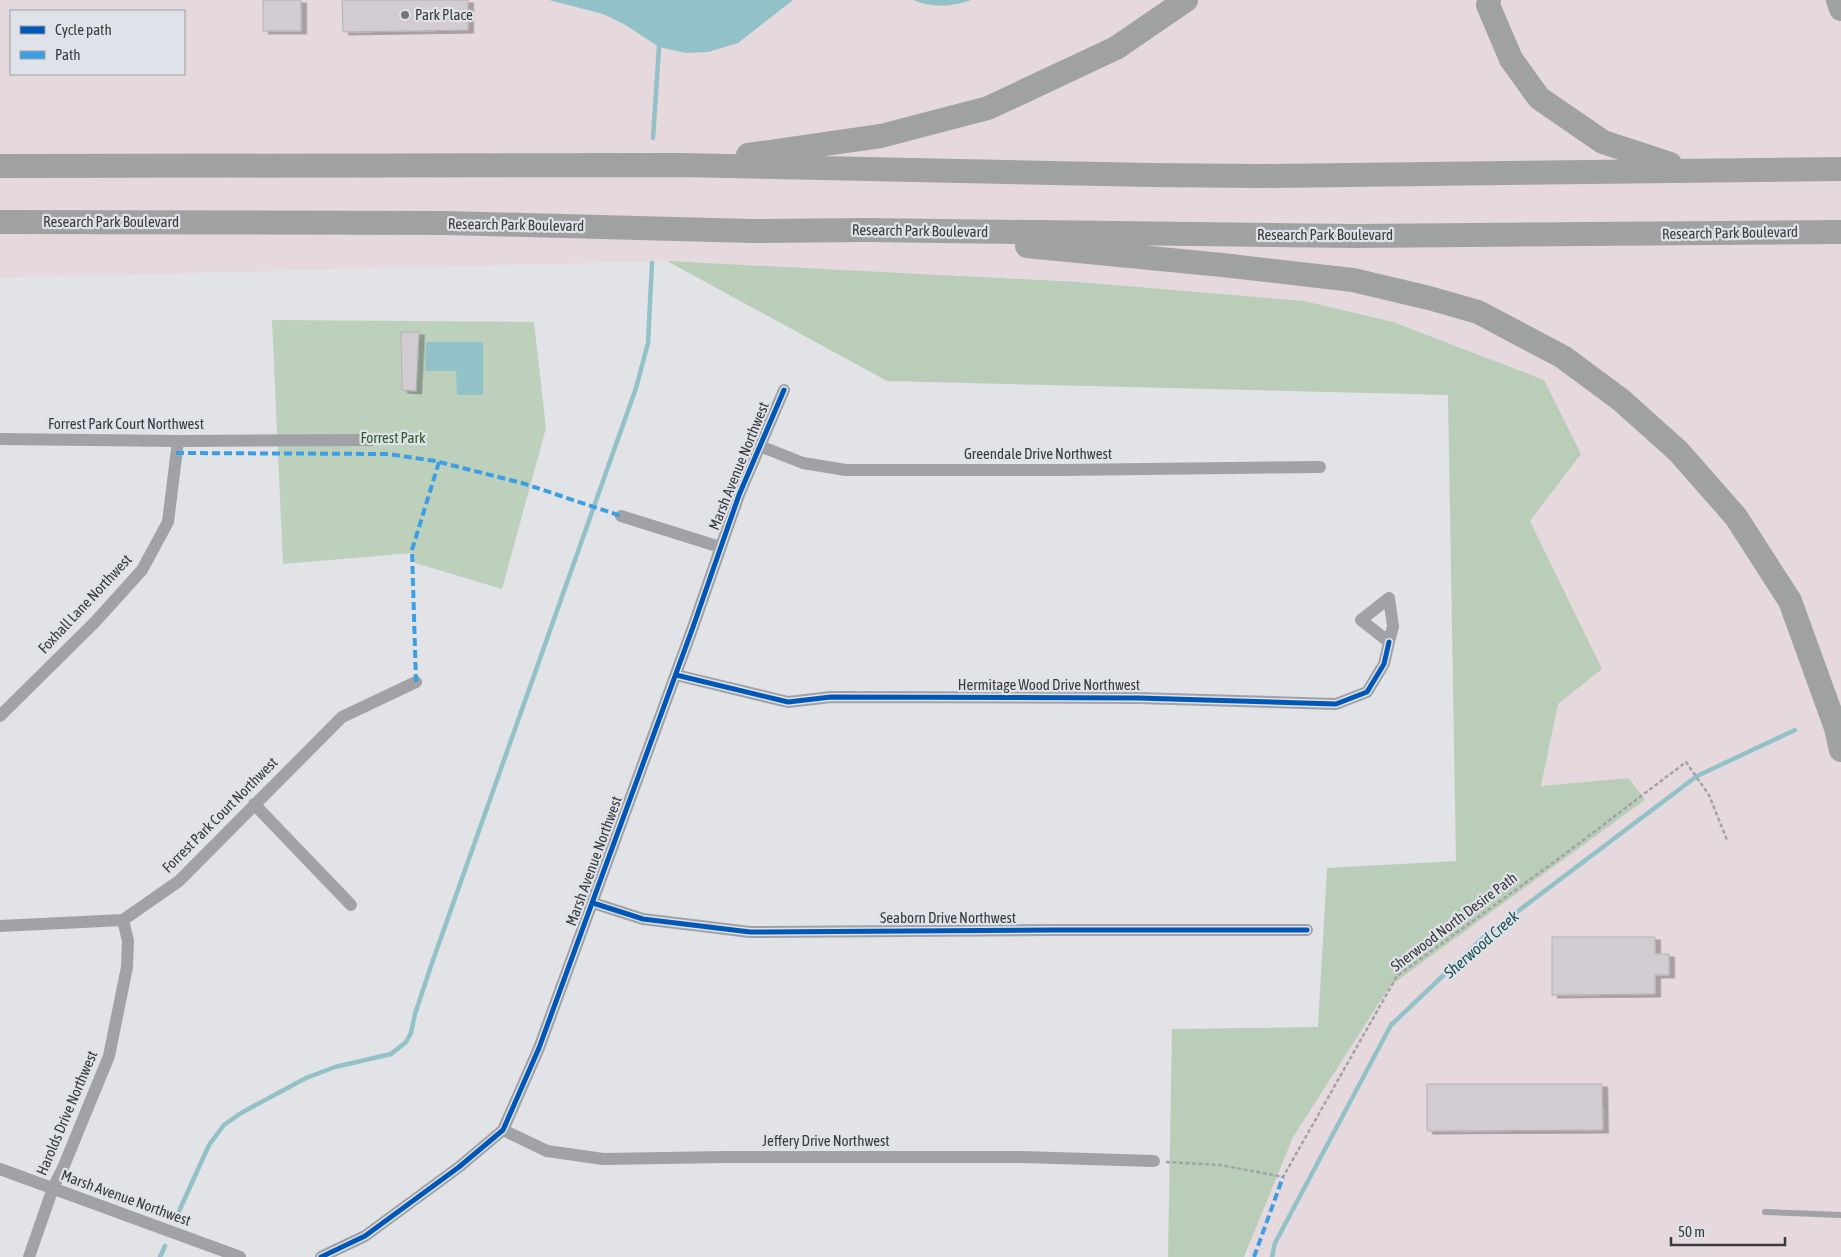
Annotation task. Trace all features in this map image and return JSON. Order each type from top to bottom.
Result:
[{"type":"highway","points":[[680,165],[881,136],[988,108],[1116,48],[1186,0]]},
{"type":"highway","points":[[1488,0],[1488,6],[1511,59],[1539,98],[1603,142],[1689,170]]},
{"type":"highway","points":[[1838,0],[1841,9]]},
{"type":"highway","points":[[0,166],[680,165],[1261,176],[1841,168]]},
{"type":"highway","name":"Research Park Boulevard","points":[[0,222],[447,223],[751,231],[864,230],[1345,236],[1841,232]]},
{"type":"highway","points":[[864,230],[1222,265],[1353,280],[1478,312],[1563,357],[1621,400],[1678,451],[1736,516],[1790,600],[1836,728],[1841,750]]},
{"type":"street","name":"Marsh Avenue Northwest","points":[[320,1257],[365,1236],[459,1166],[503,1130],[539,1048],[593,903],[739,495],[784,390]]},
{"type":"street","name":"Forrest Park Court Northwest","points":[[0,439],[178,441],[371,440]]},
{"type":"street","name":"Foxhall Lane Northwest","points":[[0,716],[95,622],[142,570],[168,522],[178,441]]},
{"type":"street","name":"Greendale Drive Northwest","points":[[760,446],[803,463],[846,470],[1320,468]]},
{"type":"street","points":[[620,516],[720,547]]},
{"type":"street","name":"Hermitage Wood Drive Northwest","points":[[676,675],[788,702],[831,697],[1000,697],[1138,698],[1336,704],[1367,692],[1384,664],[1389,642]]},
{"type":"street","name":"Forrest Park Court Northwest","points":[[123,920],[178,880],[342,717],[416,682]]},
{"type":"street","points":[[254,804],[350,904]]},
{"type":"street","name":"Seaborn Drive Northwest","points":[[593,903],[643,919],[750,932],[1307,930]]},
{"type":"street","points":[[0,926],[123,920]]},
{"type":"street","name":"Harolds Drive Northwest","points":[[29,1257],[53,1188],[104,1071],[114,1039],[128,959],[128,941],[123,920]]},
{"type":"street","name":"Jeffery Drive Northwest","points":[[503,1130],[547,1151],[603,1159],[1002,1157],[1154,1161]]},
{"type":"street","name":"Marsh Avenue Northwest","points":[[0,1169],[240,1257]]},
{"type":"lane","points":[[1765,1212],[1841,1215]]},
{"type":"shaded area","points":[[0,0],[1841,0],[1841,1257],[1249,1257],[1249,1244],[1293,1137],[1390,986],[1645,800],[1629,778],[1541,786],[1558,704],[1601,669],[1530,521],[1581,454],[1544,380],[1393,322],[1304,301],[1079,282],[667,261],[0,278]]},
{"type":"green space","points":[[667,261],[1079,282],[1304,301],[1393,322],[1544,380],[1581,454],[1530,521],[1602,669],[1558,704],[1541,786],[1629,778],[1645,800],[1390,986],[1293,1137],[1244,1257],[1168,1257],[1172,1029],[1318,1027],[1327,868],[1456,861],[1448,395],[887,381]]},
{"type":"green space","name":"Forrest Park","points":[[272,320],[534,322],[546,428],[502,589],[415,563],[412,553],[283,564]]},
{"type":"water","points":[[549,0],[793,0],[738,43],[708,52],[686,53],[659,47],[624,24],[603,14]]},
{"type":"water","points":[[913,0],[971,0],[942,6],[920,3]]},
{"type":"water","points":[[426,342],[483,342],[483,395],[457,395],[456,371],[425,371]]},
{"type":"building","points":[[263,0],[301,0],[301,31],[263,31]]},
{"type":"building","name":"Park Place","points":[[342,0],[468,0],[468,30],[343,32]]},
{"type":"building","points":[[401,332],[419,332],[416,391],[402,390]]},
{"type":"building","points":[[1552,937],[1655,937],[1655,954],[1669,954],[1669,975],[1655,975],[1655,994],[1552,995]]},
{"type":"building","points":[[1427,1084],[1602,1084],[1603,1130],[1427,1131]]},
{"type":"waterway","points":[[653,138],[659,47]]},
{"type":"waterway","points":[[175,1220],[209,1145],[224,1125],[241,1113],[306,1078],[335,1067],[391,1054],[406,1042],[411,1033],[415,1014],[432,963],[636,388],[648,343],[652,263]]},
{"type":"waterway","name":"Sherwood Creek","points":[[1272,1257],[1275,1243],[1391,1025],[1485,936],[1697,776],[1795,730]]},
{"type":"waterway","points":[[160,1257],[165,1246]]},
{"type":"marked path","points":[[176,453],[388,454],[435,461],[522,483],[621,516]]},
{"type":"marked path","points":[[416,682],[412,550],[439,462]]},
{"type":"marked path","points":[[1254,1257],[1283,1177]]},
{"type":"cycle path","points":[[321,1257],[365,1236],[459,1167],[503,1130],[539,1048],[693,627],[739,495],[784,390]]},
{"type":"cycle path","points":[[676,675],[788,702],[831,697],[1138,698],[1336,704],[1367,692],[1384,664],[1389,642]]},
{"type":"cycle path","points":[[593,903],[643,919],[750,932],[1307,930]]},
{"type":"place","name":"Park Place","points":[[405,15]]}]
